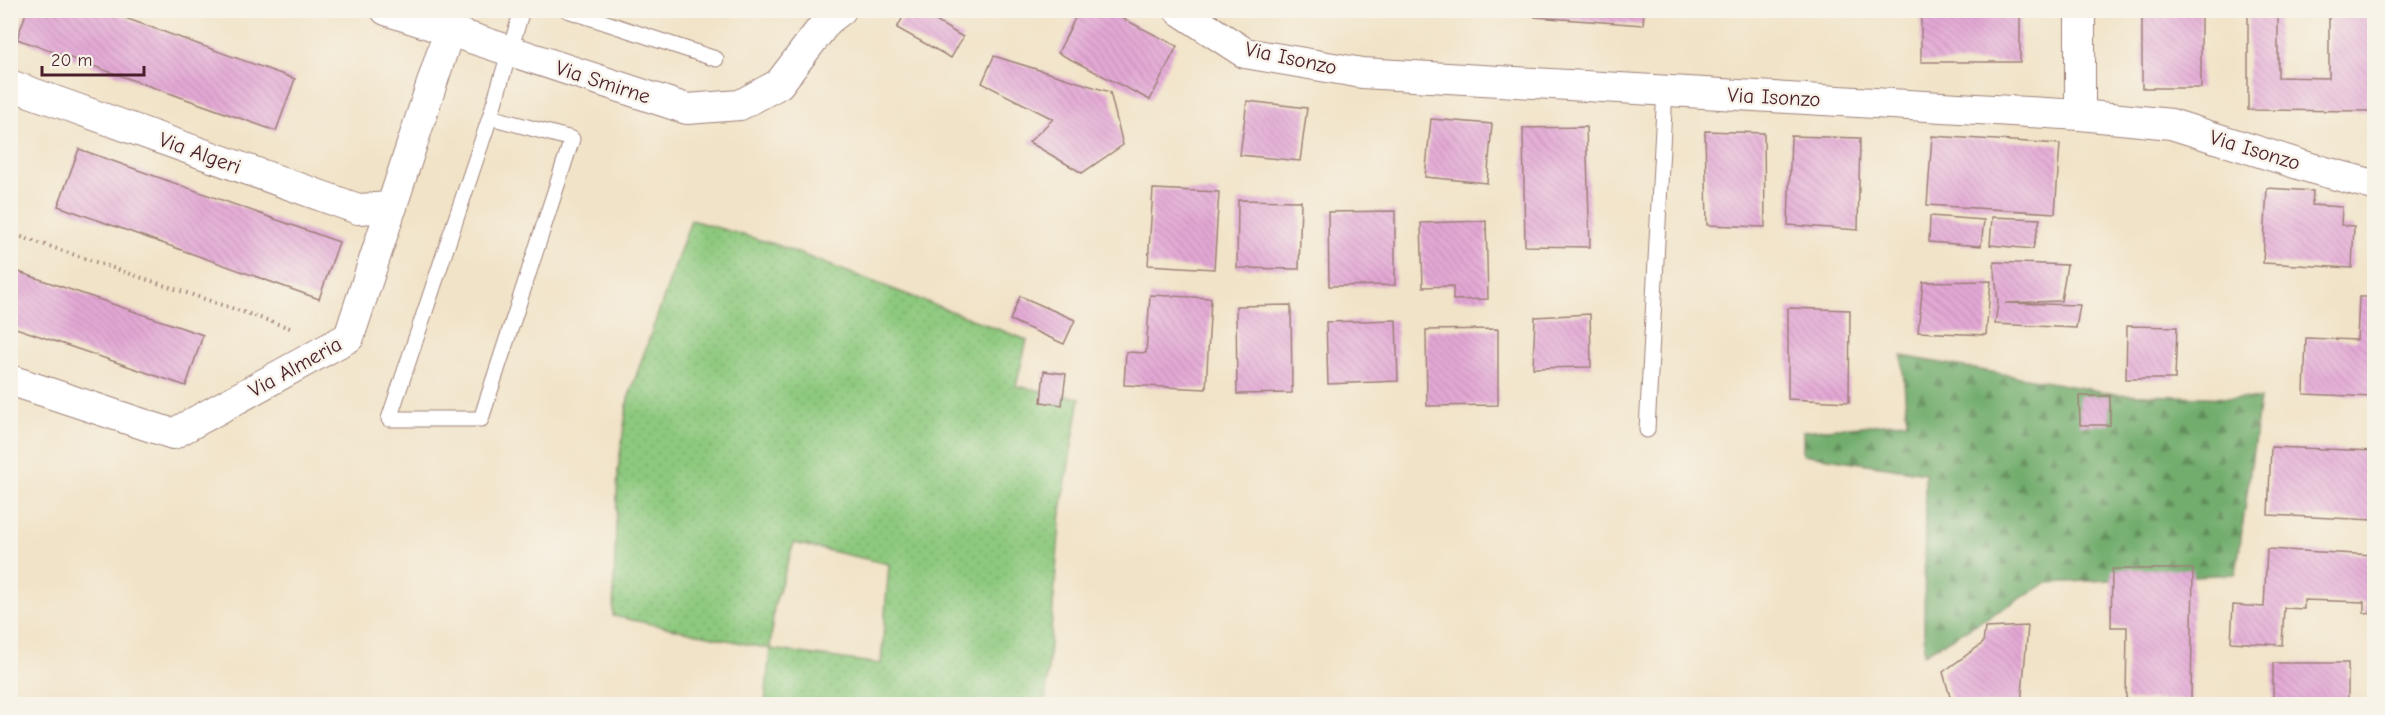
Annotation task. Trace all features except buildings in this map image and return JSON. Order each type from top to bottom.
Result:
[{"type":"street","name":"Via Smirne","points":[[386,10],[687,109],[740,105],[779,84],[828,20],[841,10]]},
{"type":"street","name":"Via Isonzo","points":[[1179,10],[1245,53],[1362,72],[2080,115],[2171,124],[2314,169],[2374,184]]},
{"type":"street","points":[[2080,10],[2080,115]]},
{"type":"street","name":"Via Almeria","points":[[10,380],[173,435],[349,337],[449,32]]},
{"type":"street","name":"Via Algeri","points":[[10,85],[358,210],[392,207]]},
{"type":"lane","points":[[490,117],[573,139],[481,419],[389,419],[490,117],[522,10]]},
{"type":"lane","points":[[567,10],[716,59]]},
{"type":"lane","points":[[1647,429],[1665,90]]},
{"type":"path","points":[[10,233],[295,330]]},
{"type":"green space","points":[[691,220],[774,244],[1027,340],[1016,386],[1080,398],[1061,510],[1045,704],[765,704],[770,649],[613,616],[618,469],[628,399]],"holes":[[[794,543],[889,564],[881,664],[770,649],[774,606]]]},
{"type":"green space","points":[[1902,356],[2116,394],[2260,399],[2236,574],[2047,583],[1924,654],[1925,473],[1803,454],[1803,431],[1907,422]]}]
